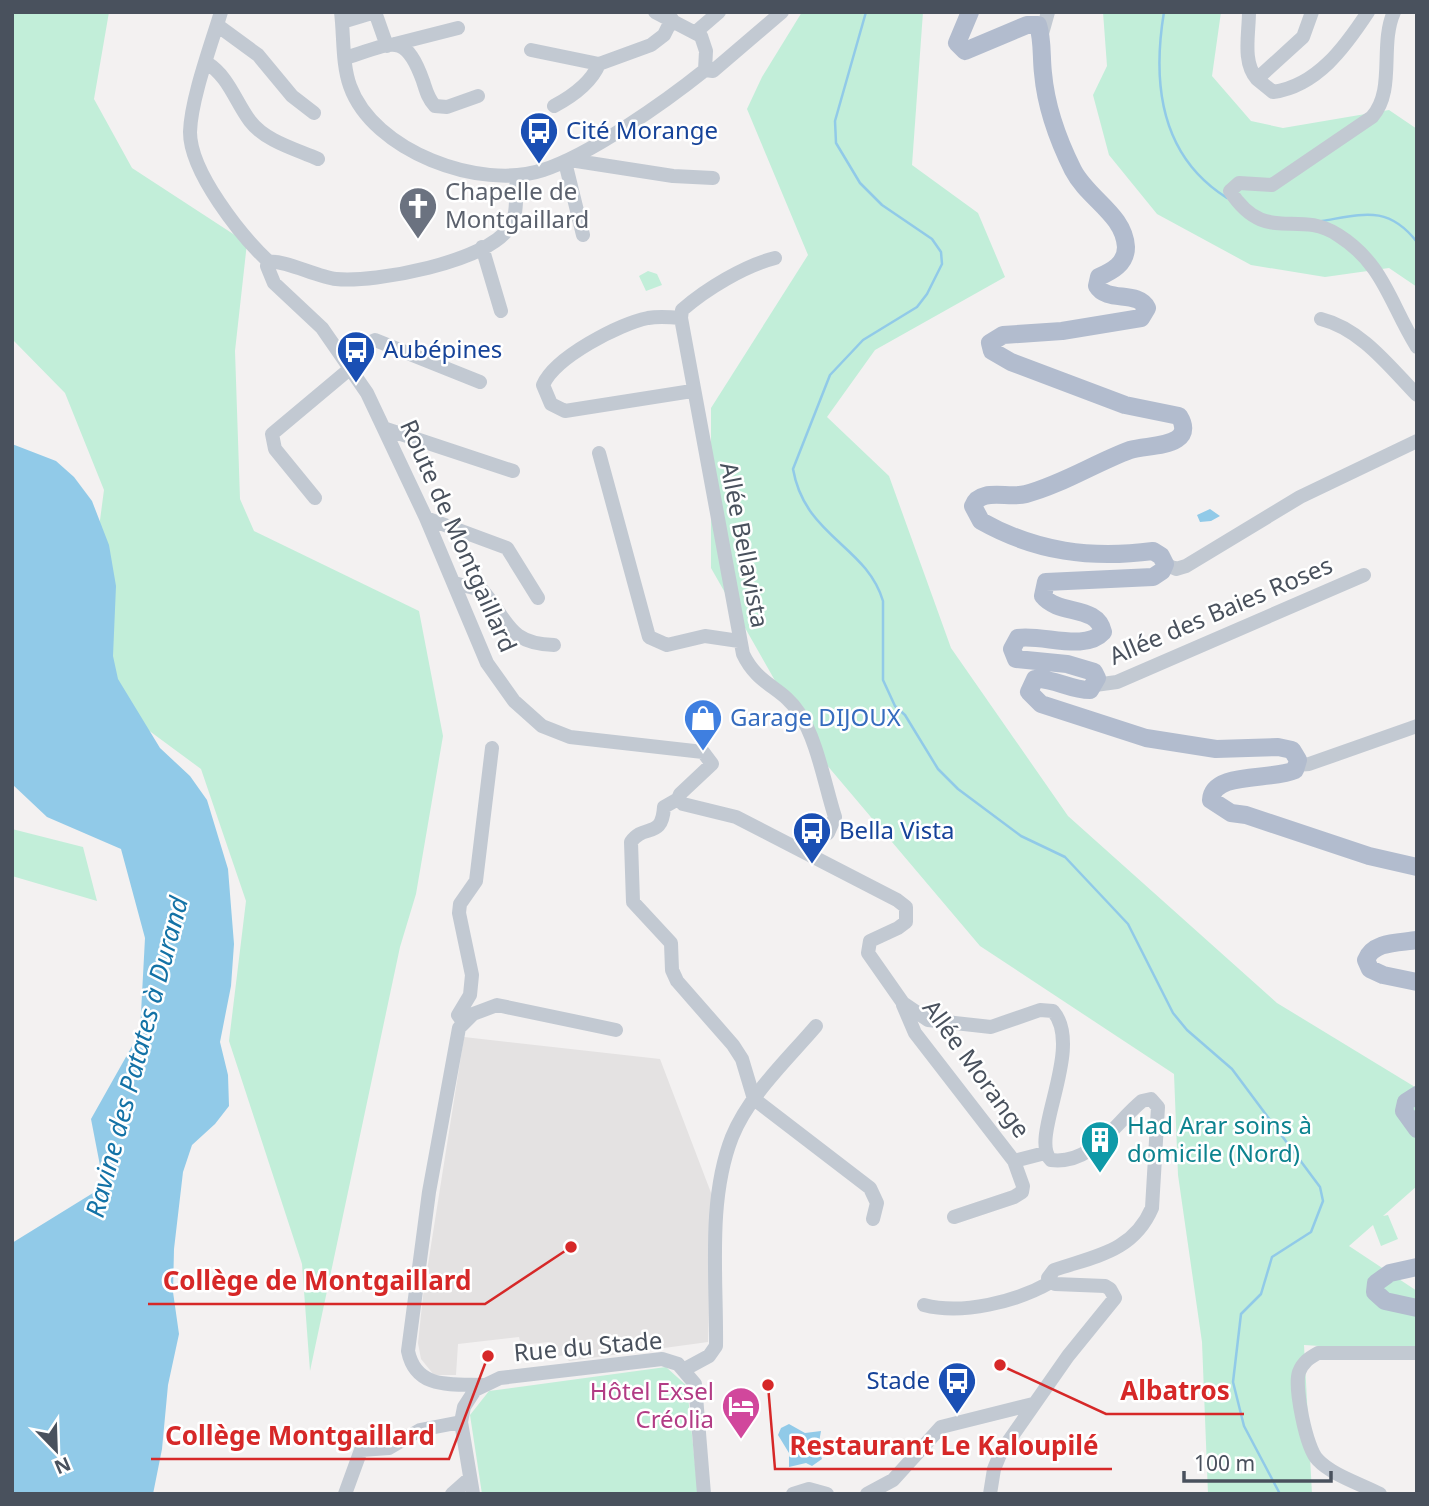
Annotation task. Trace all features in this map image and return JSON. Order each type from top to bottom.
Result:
[{"type":"main road","points":[[970,12],[957,43],[961,49],[971,50],[1027,25],[1038,25],[1047,103],[1059,139],[1075,174],[1122,226],[1126,248],[1124,256],[1114,270],[1099,277],[1097,286],[1104,294],[1140,301],[1147,308],[1141,318],[1119,323],[1003,335],[994,338],[990,343],[992,351],[1010,362],[1125,405],[1180,416],[1184,424],[1183,433],[1176,440],[1130,450],[1051,486],[1023,495],[982,495],[973,506],[975,514],[988,525],[1055,551],[1081,555],[1153,551],[1161,556],[1165,564],[1153,577],[1054,580],[1043,586],[1043,596],[1049,603],[1093,615],[1101,623],[1102,632],[1096,639],[1084,641],[1018,638],[1012,649],[1016,659],[1067,664],[1094,672],[1096,685],[1090,690],[1075,690],[1046,679],[1035,679],[1029,692],[1041,704],[1146,738],[1216,749],[1278,747],[1292,750],[1297,765],[1284,775],[1223,781],[1213,790],[1211,800],[1231,813],[1246,815],[1369,856],[1417,867]]},
{"type":"main road","points":[[1417,940],[1377,947],[1369,952],[1366,960],[1370,969],[1383,975],[1417,982]]},
{"type":"main road","points":[[1417,1095],[1406,1102],[1404,1111],[1417,1129]]},
{"type":"main road","points":[[1417,1267],[1384,1276],[1376,1283],[1375,1292],[1385,1301],[1417,1308]]},
{"type":"street","points":[[390,46],[375,12],[342,17],[349,85],[369,120],[388,139],[411,152],[445,164],[495,176],[517,175],[568,161],[705,70],[713,71],[782,12]]},
{"type":"street","points":[[655,12],[697,31],[705,43],[705,70]]},
{"type":"street","points":[[697,31],[719,12]]},
{"type":"street","points":[[1041,37],[1048,12]]},
{"type":"street","points":[[1249,12],[1249,68],[1257,79],[1273,92],[1285,90],[1309,79],[1341,49],[1368,12]]},
{"type":"street","points":[[1257,79],[1303,37],[1312,12]]},
{"type":"street","points":[[1394,12],[1388,31],[1382,106],[1272,185],[1239,183],[1230,191],[1266,223],[1284,226],[1307,222],[1337,234],[1363,255],[1378,270],[1395,313],[1417,347]]},
{"type":"street","points":[[314,113],[292,96],[258,55],[219,19],[192,117],[193,147],[207,181],[235,225],[269,262],[284,262],[297,270],[336,279],[381,278],[421,271],[482,247],[508,230],[513,220],[517,175]]},
{"type":"street","points":[[531,50],[598,64],[651,45],[664,35],[672,19]]},
{"type":"street","points":[[345,58],[458,28]]},
{"type":"street","points":[[390,46],[403,46],[411,51],[435,106],[447,107],[478,96]]},
{"type":"street","points":[[207,63],[225,79],[260,132],[317,159]]},
{"type":"street","points":[[554,106],[573,95],[594,74],[598,64]]},
{"type":"street","points":[[568,161],[673,176],[713,178]]},
{"type":"street","points":[[568,161],[583,235]]},
{"type":"street","points":[[482,247],[501,312]]},
{"type":"street","points":[[692,391],[565,411],[551,404],[543,385],[557,367],[608,334],[648,318],[681,318],[682,310],[694,302],[760,262],[775,258]]},
{"type":"street","name":"Route de Montgaillard","points":[[269,262],[268,271],[274,283],[322,328],[347,361],[386,429],[487,663],[514,701],[542,726],[570,737],[687,749],[708,755],[711,759],[710,769],[688,786],[678,799]]},
{"type":"street","name":"Allée Bellavista","points":[[681,318],[739,641],[755,676],[787,699],[806,724],[835,817],[828,833],[803,850]]},
{"type":"street","points":[[1321,319],[1344,327],[1370,347],[1417,395]]},
{"type":"street","points":[[315,498],[275,449],[272,434],[347,361],[375,340],[480,382]]},
{"type":"street","points":[[386,429],[513,471]]},
{"type":"street","points":[[1165,564],[1176,569],[1186,566],[1300,497],[1417,442]]},
{"type":"street","points":[[598,453],[649,637],[667,645],[705,636],[739,641]]},
{"type":"street","points":[[426,518],[508,548],[538,598]]},
{"type":"street","name":"Allée des Baies Roses","points":[[1096,685],[1117,682],[1364,575]]},
{"type":"street","points":[[454,583],[482,590],[503,622],[519,637],[554,645]]},
{"type":"street","points":[[1297,765],[1310,764],[1417,726]]},
{"type":"street","points":[[463,1022],[458,1014],[470,995],[472,975],[460,904],[476,881],[492,748]]},
{"type":"street","points":[[873,1219],[877,1203],[870,1188],[754,1099],[742,1059],[723,1032],[677,981],[672,970],[671,943],[637,910],[631,894],[631,842],[638,835],[658,827],[663,821],[664,807],[678,799],[687,806],[736,817],[803,850],[906,907],[907,918],[903,925],[876,937],[867,947],[870,959],[903,1003],[928,1020],[990,1027],[1040,1010],[1053,1011],[1060,1025],[1062,1057],[1043,1144],[1045,1153],[1051,1160],[1072,1159],[1096,1147],[1142,1101],[1151,1099],[1158,1107],[1152,1208],[1146,1223],[1126,1244],[1054,1269],[1048,1278],[1051,1282]]},
{"type":"street","name":"Allée Morange","points":[[903,1003],[903,1012],[915,1033],[1014,1161],[1023,1185],[1022,1192],[954,1217]]},
{"type":"street","points":[[473,1494],[461,1422],[464,1407],[439,1384],[421,1376],[412,1366],[408,1351],[429,1192],[459,1028],[473,1014],[497,1005],[617,1030]]},
{"type":"street","points":[[685,1369],[709,1356],[716,1346],[718,1212],[723,1171],[733,1136],[754,1099],[816,1026]]},
{"type":"street","name":"Allée Morange","points":[[1014,1161],[1045,1153]]},
{"type":"street","points":[[924,1305],[952,1309],[1031,1293],[1051,1282],[1105,1286],[1115,1298],[1033,1404],[997,1460],[990,1494]]},
{"type":"street","points":[[1380,1494],[1319,1462],[1311,1452],[1306,1440],[1298,1374],[1305,1361],[1318,1353],[1417,1353]]},
{"type":"street","name":"Rue du Stade","points":[[464,1407],[475,1391],[484,1385],[514,1376],[670,1360],[685,1369],[697,1392],[704,1494]]},
{"type":"street","points":[[439,1384],[484,1385]]},
{"type":"street","points":[[870,1493],[892,1480],[941,1427],[1033,1404]]},
{"type":"street","points":[[345,1494],[361,1450],[389,1448],[420,1430],[461,1422]]},
{"type":"street","points":[[452,1494],[470,1478]]},
{"type":"street","points":[[793,1494],[808,1489],[827,1494]]},
{"type":"shaded area","points":[[464,1037],[660,1059],[713,1198],[708,1342],[569,1361],[564,1355],[551,1358],[549,1342],[521,1345],[519,1337],[458,1344],[456,1375],[434,1375],[421,1359],[418,1343],[423,1296]]},
{"type":"green space","points":[[12,12],[109,12],[94,99],[132,168],[247,243],[235,351],[240,499],[254,531],[419,611],[443,736],[416,894],[400,947],[310,1371],[302,1264],[229,1041],[246,901],[201,769],[79,679],[104,490],[65,393],[12,339]]},
{"type":"green space","points":[[802,12],[923,12],[912,165],[978,213],[1005,277],[875,350],[827,417],[889,476],[951,648],[1068,816],[1277,1003],[1415,1087],[1417,1092],[1417,1186],[1383,1216],[1388,1215],[1398,1239],[1381,1246],[1373,1225],[1349,1246],[1417,1291],[1417,1352],[1304,1345],[1312,1494],[1208,1494],[1202,1342],[1178,1175],[1174,1074],[980,946],[815,751],[711,568],[711,408],[808,255],[747,109],[762,77]]},
{"type":"green space","points":[[1103,12],[1221,12],[1212,76],[1251,121],[1283,128],[1389,110],[1417,129],[1417,287],[1389,268],[1325,277],[1251,265],[1157,214],[1109,155],[1093,95],[1107,66]]},
{"type":"green space","points":[[648,271],[657,274],[662,285],[646,291],[639,276]]},
{"type":"green space","points":[[12,829],[83,847],[97,901],[12,876]]},
{"type":"green space","points":[[666,1367],[687,1386],[698,1494],[482,1494],[470,1415],[489,1391]]},
{"type":"water","name":"Ravine des Patates à Durand","points":[[12,444],[56,461],[74,477],[92,501],[109,545],[116,586],[113,656],[118,679],[160,748],[190,776],[207,800],[228,869],[234,944],[231,986],[220,1042],[228,1075],[229,1106],[215,1124],[192,1145],[183,1172],[174,1249],[173,1292],[179,1334],[168,1385],[162,1449],[153,1494],[12,1494],[12,1243],[93,1193],[103,1181],[91,1119],[140,1032],[145,938],[121,849],[47,817],[12,784]]},
{"type":"water","points":[[1210,509],[1220,516],[1211,521],[1200,522],[1197,515]]},
{"type":"water","points":[[789,1424],[805,1433],[821,1431],[818,1448],[822,1459],[812,1466],[806,1463],[789,1467],[789,1453],[778,1435],[781,1428]]},
{"type":"waterway","points":[[866,12],[835,121],[836,143],[860,183],[882,205],[932,239],[941,252],[942,264],[927,294],[917,307],[863,340],[830,375],[793,469],[800,492],[810,510],[875,582],[883,601],[883,680],[895,706],[905,715],[938,769],[958,789],[1021,836],[1065,857],[1128,924],[1173,1013],[1187,1030],[1232,1069],[1320,1187],[1323,1201],[1311,1232],[1272,1257],[1261,1294],[1241,1314],[1233,1382],[1244,1426],[1280,1494]]},
{"type":"waterway","points":[[1164,12],[1159,66],[1166,116],[1174,140],[1187,161],[1205,181],[1227,198]]},
{"type":"waterway","points":[[1322,221],[1363,215],[1385,217],[1396,222],[1417,242]]},
{"type":"place","name":"Cité Morange","points":[[539,165]]},
{"type":"place","name":"Chapelle de Montgaillard","points":[[418,240]]},
{"type":"place","name":"Aubépines","points":[[356,384]]},
{"type":"place","name":"Garage DIJOUX","points":[[703,752]]},
{"type":"place","name":"Bella Vista","points":[[812,865]]},
{"type":"place","name":"Had Arar soins à domicile (Nord)","points":[[1100,1174]]},
{"type":"place","name":"Collège de Montgaillard","points":[[571,1247]]},
{"type":"place","name":"Collège Montgaillard","points":[[488,1356]]},
{"type":"place","name":"Albatros","points":[[1000,1365]]},
{"type":"place","name":"Restaurant Le Kaloupilé","points":[[768,1385]]},
{"type":"place","name":"Stade","points":[[957,1415]]},
{"type":"place","name":"Hôtel Exsel Créolia","points":[[741,1440]]}]
